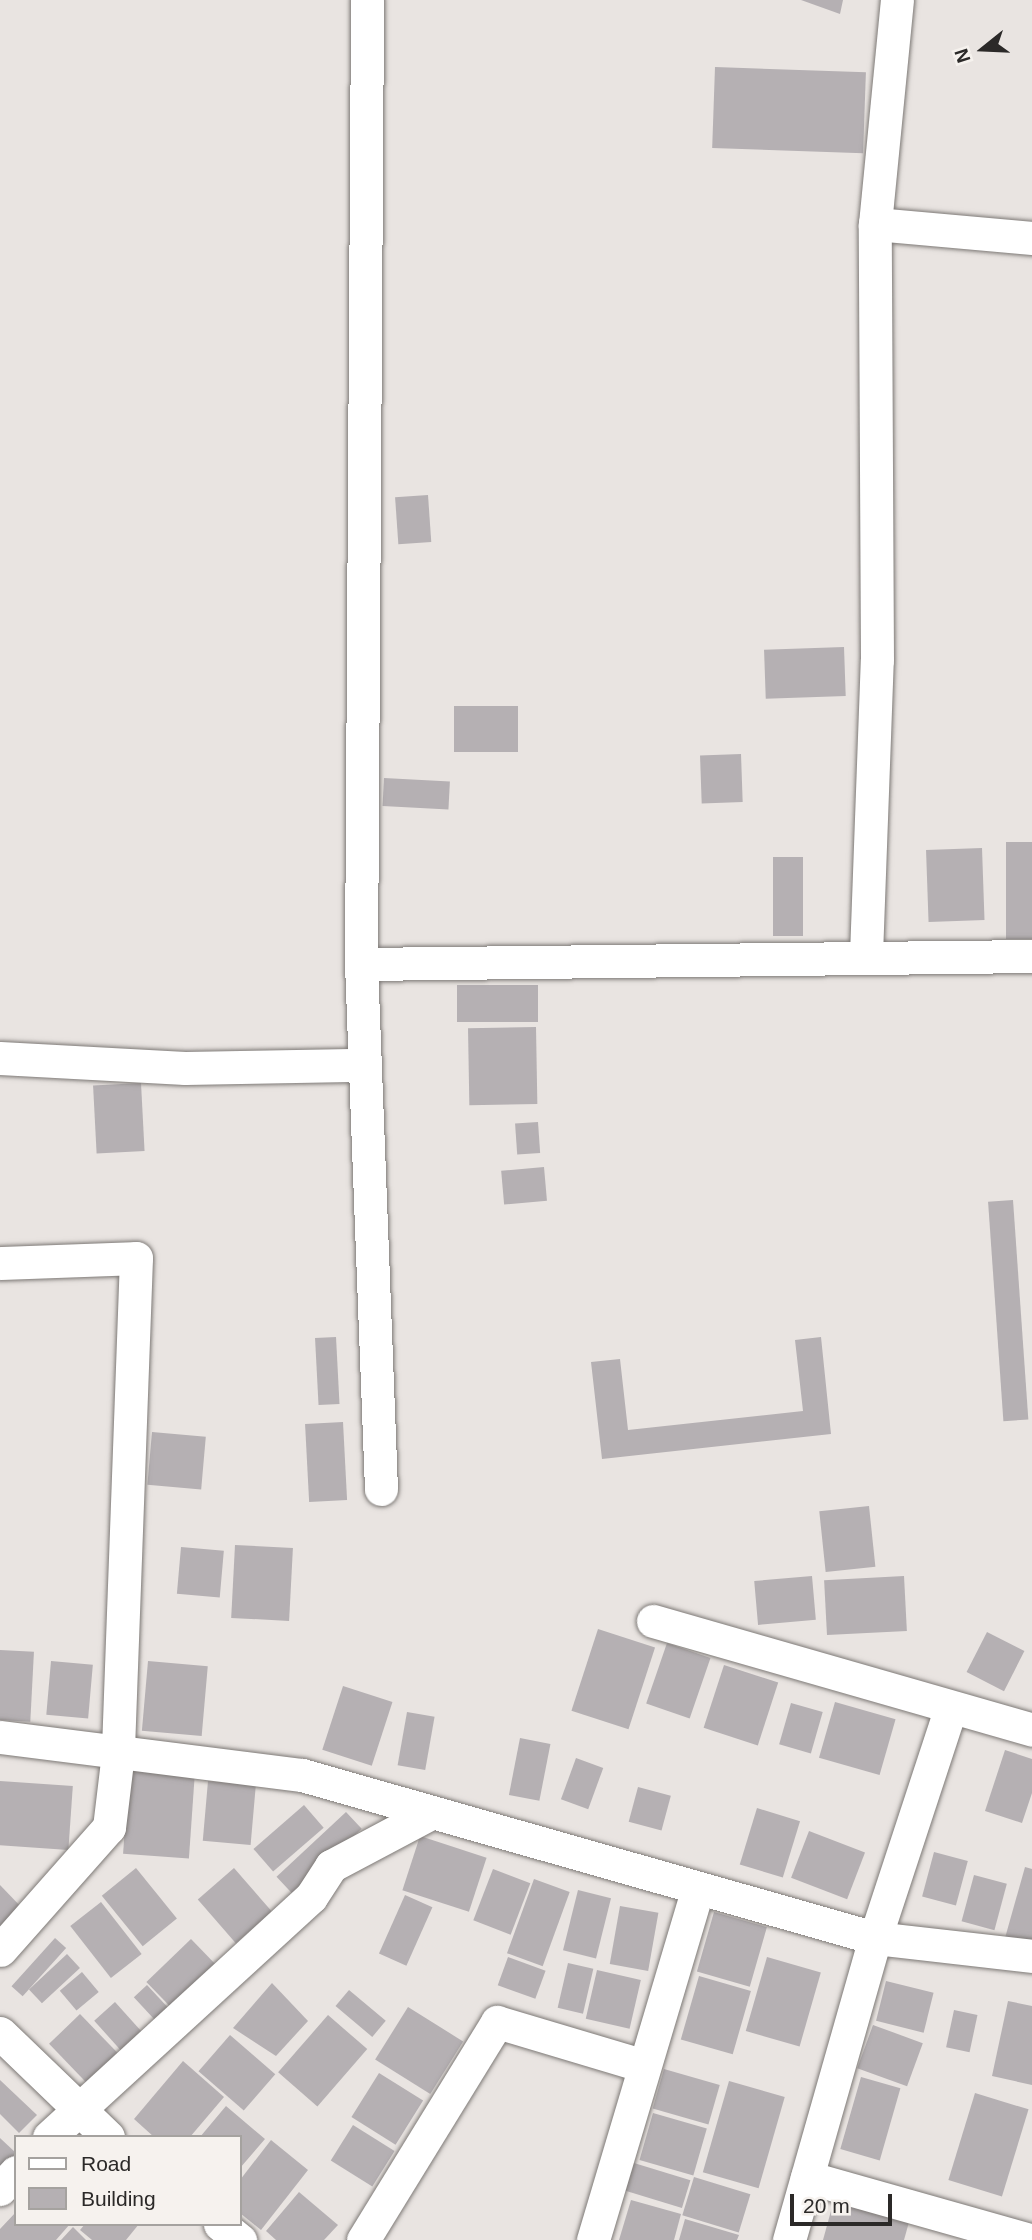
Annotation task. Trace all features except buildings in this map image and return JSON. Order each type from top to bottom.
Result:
[{"type":"street","points":[[367,0],[361,964],[382,1489]]},
{"type":"street","points":[[866,955],[877,660],[875,224],[897,0]]},
{"type":"street","points":[[875,224],[1032,237]]},
{"type":"street","points":[[361,964],[866,955],[1032,956]]},
{"type":"street","points":[[0,1058],[184,1068],[365,1065]]},
{"type":"street","points":[[0,1263],[136,1258],[118,1753],[108,1828],[0,1950]]},
{"type":"street","points":[[653,1621],[950,1710],[1032,1730]]},
{"type":"street","points":[[789,2240],[875,1938],[950,1710]]},
{"type":"street","points":[[0,1737],[302,1776],[697,1892],[875,1938],[1032,1956]]},
{"type":"street","points":[[51,2135],[74,2110],[311,1897],[331,1866],[429,1814]]},
{"type":"street","points":[[593,2240],[641,2065],[697,1892]]},
{"type":"street","points":[[363,2240],[497,2022],[641,2065]]},
{"type":"street","points":[[0,2033],[74,2110],[105,2135]]},
{"type":"street","points":[[0,2189],[14,2174]]},
{"type":"street","points":[[807,2177],[1028,2240]]},
{"type":"street","points":[[222,2226],[240,2240]]}]
